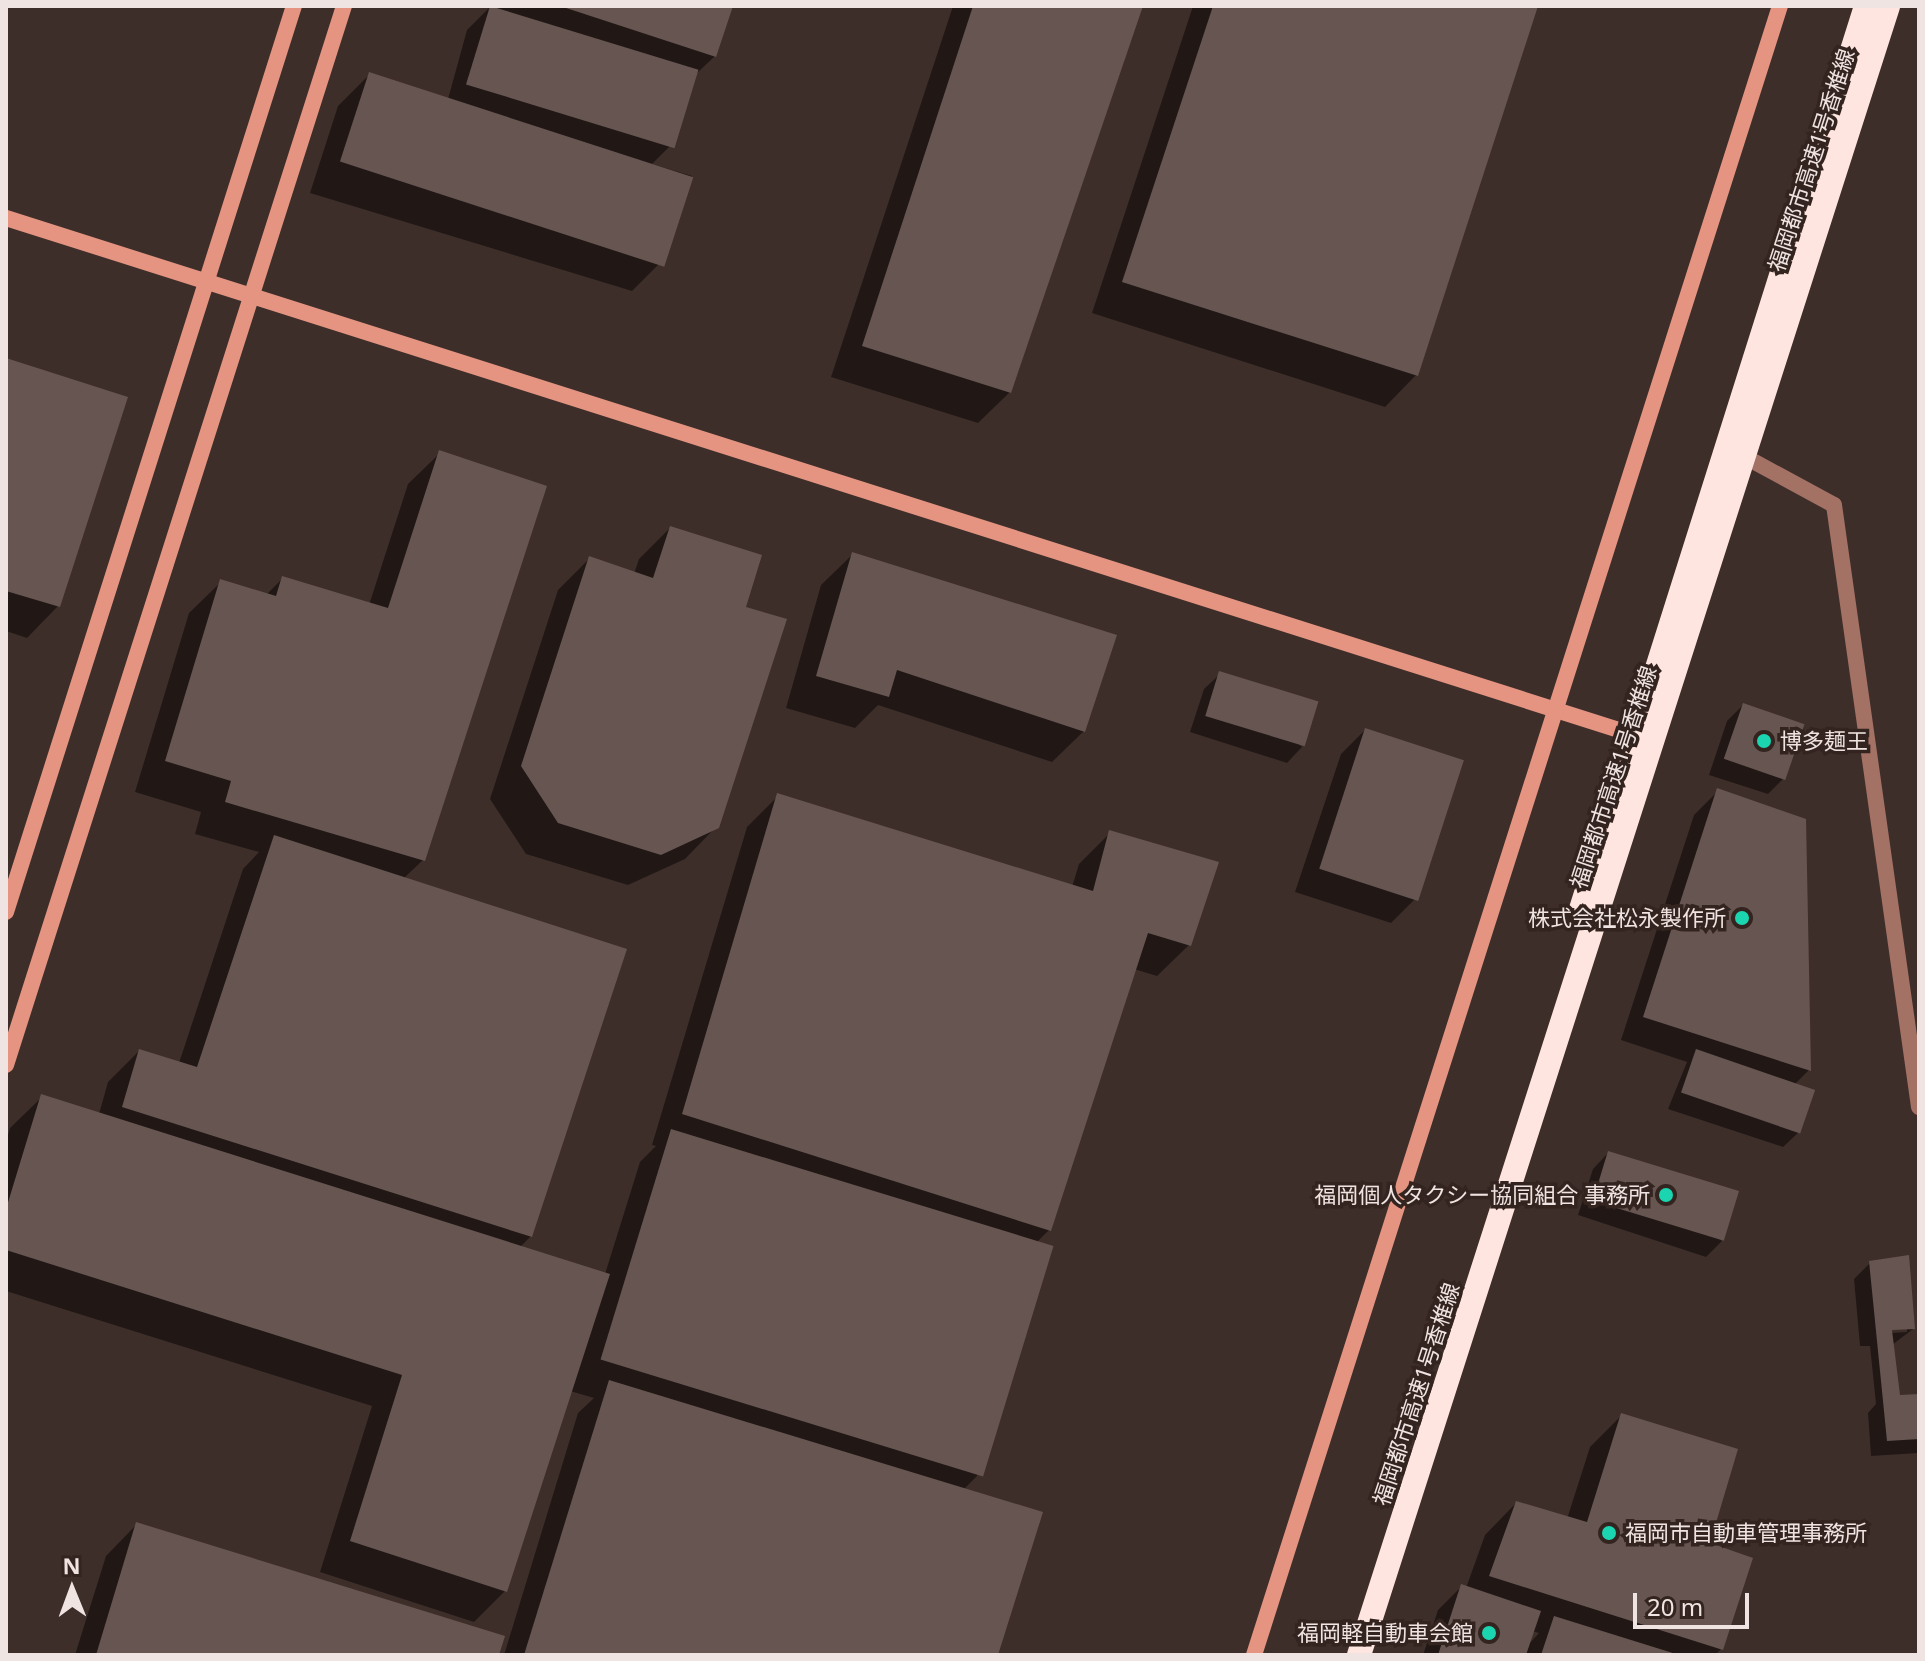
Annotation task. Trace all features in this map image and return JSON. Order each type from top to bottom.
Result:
[{"type":"highway","name":"福岡都市高速1号香椎線","points":[[1346,1655],[1866,6]]},
{"type":"highway","name":"福岡都市高速1号香椎線","points":[[1359,1655],[1888,6]]},
{"type":"street","points":[[6,912],[294,6]]},
{"type":"street","points":[[6,1065],[254,299],[344,6]]},
{"type":"street","points":[[1254,1655],[1780,6]]},
{"type":"street","points":[[1368,1655],[1896,6]]},
{"type":"street","points":[[6,218],[1659,743]]},
{"type":"lane","points":[[1751,460],[1834,505],[1919,1107]]},
{"type":"building","points":[[490,6],[698,70],[674,148],[466,84]]},
{"type":"building","points":[[560,6],[733,6],[716,57]]},
{"type":"building","points":[[973,6],[1143,6],[1011,393],[862,346]]},
{"type":"building","points":[[1213,6],[1538,6],[1418,376],[1122,282]]},
{"type":"building","points":[[369,72],[693,177],[664,267],[340,161]]},
{"type":"building","points":[[6,358],[128,397],[60,607],[6,591]]},
{"type":"building","points":[[439,450],[547,486],[425,861],[225,802],[231,781],[165,761],[220,579],[276,596],[282,576],[388,608]]},
{"type":"building","points":[[670,526],[762,555],[746,607],[787,619],[719,828],[661,855],[558,823],[521,766],[589,556],[653,578]]},
{"type":"building","points":[[852,552],[1117,635],[1085,732],[897,670],[889,697],[816,676]]},
{"type":"building","points":[[1219,671],[1318,701],[1305,746],[1205,716]]},
{"type":"building","name":"博多麺王","points":[[1743,703],[1804,724],[1785,780],[1724,759]]},
{"type":"building","points":[[1365,728],[1464,760],[1418,901],[1319,869]]},
{"type":"building","name":"株式会社松永製作所","points":[[1717,788],[1806,819],[1811,1071],[1643,1017]]},
{"type":"building","points":[[777,793],[1093,891],[1109,830],[1219,862],[1191,946],[1148,933],[1051,1231],[682,1114]]},
{"type":"building","points":[[274,835],[627,949],[532,1237],[122,1107],[139,1049],[197,1067]]},
{"type":"building","points":[[1696,1049],[1815,1090],[1800,1134],[1681,1092]]},
{"type":"building","points":[[41,1094],[610,1274],[507,1592],[350,1541],[402,1375],[6,1250],[6,1209]]},
{"type":"building","points":[[671,1129],[1054,1246],[983,1476],[601,1359]]},
{"type":"building","name":"福岡個人タクシー協同組合 事務所","points":[[1608,1151],[1739,1191],[1724,1241],[1593,1201]]},
{"type":"building","points":[[1909,1255],[1915,1329],[1892,1330],[1900,1395],[1919,1394],[1919,1439],[1887,1441],[1869,1261]]},
{"type":"building","points":[[609,1380],[1043,1512],[998,1655],[524,1655]]},
{"type":"building","name":"福岡市自動車管理事務所","points":[[1621,1413],[1738,1449],[1710,1543],[1753,1558],[1723,1650],[1489,1576],[1516,1501],[1587,1522]]},
{"type":"building","points":[[136,1522],[505,1636],[499,1655],[96,1655]]},
{"type":"building","name":"福岡軽自動車会館","points":[[1461,1584],[1541,1611],[1526,1655],[1438,1655]]},
{"type":"building","points":[[1554,1616],[1676,1654],[1676,1655],[1541,1655]]},
{"type":"place","name":"博多麺王","points":[[1764,741]]},
{"type":"place","name":"株式会社松永製作所","points":[[1742,918]]},
{"type":"place","name":"福岡個人タクシー協同組合 事務所","points":[[1666,1195]]},
{"type":"place","name":"福岡市自動車管理事務所","points":[[1609,1533]]},
{"type":"place","name":"福岡軽自動車会館","points":[[1489,1633]]}]
